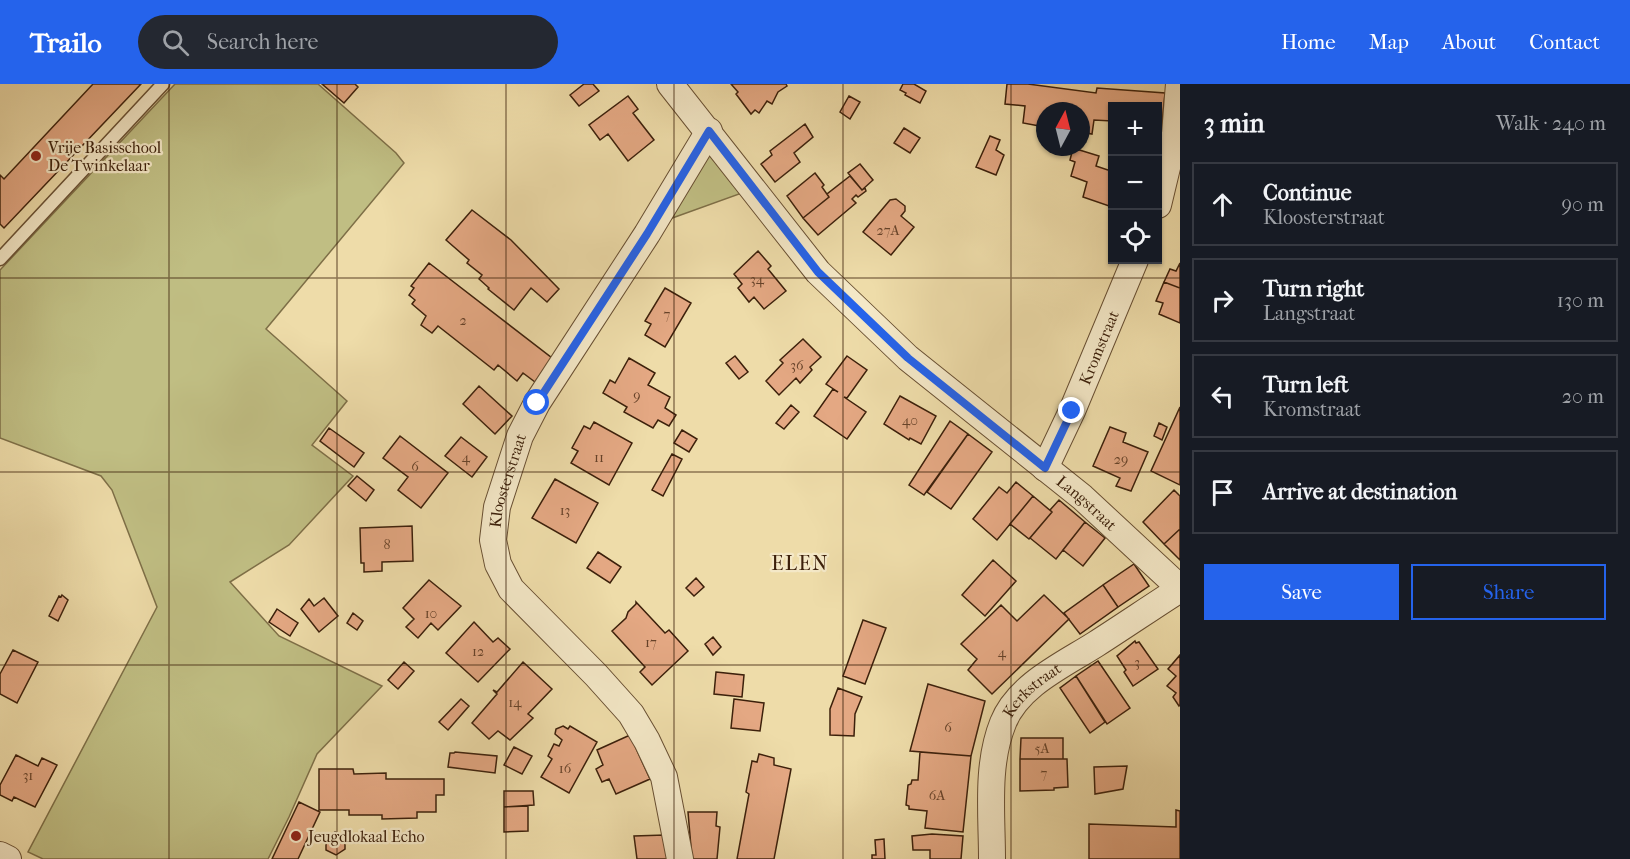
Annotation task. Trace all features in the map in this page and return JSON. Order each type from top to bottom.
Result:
[{"type":"street","name":"Langstraat","points":[[670,84],[818,272],[908,358],[1082,497],[1180,589]]},
{"type":"street","points":[[1162,191],[1178,134],[1179,84]]},
{"type":"street","name":"Kloosterstraat","points":[[680,859],[664,777],[648,741],[631,714],[511,589],[498,564],[493,540],[500,497],[520,436],[537,403],[647,234],[709,131]]},
{"type":"street","name":"Kromstraat","points":[[1045,468],[1072,411],[1133,264]]},
{"type":"street","name":"Kerkstraat","points":[[992,859],[992,778],[996,743],[1004,721],[1013,706],[1035,684],[1180,589]]},
{"type":"street","points":[[0,855],[8,859]]},
{"type":"lane","points":[[0,259],[163,84]]},
{"type":"lane","points":[[0,241],[8,241],[22,234]]},
{"type":"shaded area","points":[[175,84],[318,84],[396,153],[404,163],[266,329],[347,401],[312,445],[353,476],[289,545],[230,582],[279,636],[382,686],[317,754],[268,859],[43,859],[28,852],[157,607],[112,490],[101,476],[0,438],[0,270]]},
{"type":"shaded area","points":[[708,151],[742,193],[664,221]]},
{"type":"building","points":[[93,84],[141,84],[4,228],[0,224],[0,175],[4,179]]},
{"type":"building","points":[[322,84],[355,84],[358,87],[344,103]]},
{"type":"building","points":[[584,84],[593,84],[599,91],[579,106],[570,95]]},
{"type":"building","points":[[731,84],[786,84],[787,86],[778,92],[772,104],[767,101],[759,113],[755,110],[751,114]]},
{"type":"building","points":[[903,84],[914,84],[926,91],[920,103],[900,90]]},
{"type":"building","points":[[1007,84],[1028,84],[1096,93],[1097,88],[1165,93],[1162,124],[1162,102],[1108,102],[1108,121],[1094,120],[1092,134],[1090,134],[1090,102],[1036,102],[1036,125],[1023,123],[1025,106],[1005,104]]},
{"type":"building","points":[[628,96],[638,109],[633,113],[654,140],[628,161],[608,134],[600,140],[589,125]]},
{"type":"building","points":[[849,96],[860,102],[850,119],[840,112]]},
{"type":"building","points":[[805,124],[813,137],[794,153],[800,162],[775,182],[761,164],[772,155],[770,151]]},
{"type":"building","points":[[904,128],[920,138],[910,153],[894,143]]},
{"type":"building","points":[[990,136],[1000,140],[996,150],[1004,155],[996,175],[976,167]]},
{"type":"building","points":[[1090,153],[1099,156],[1096,166],[1108,170],[1108,206],[1083,197],[1087,182],[1071,176],[1075,162],[1070,160],[1071,156],[1090,156]]},
{"type":"building","points":[[860,164],[873,180],[862,190],[848,173]]},
{"type":"building","points":[[815,173],[829,197],[803,218],[787,196]]},
{"type":"building","points":[[850,176],[862,190],[865,188],[866,191],[858,197],[856,195],[852,199],[856,203],[818,235],[803,218],[829,197],[827,194]]},
{"type":"building","points":[[896,199],[905,206],[905,211],[901,216],[914,227],[891,255],[863,232],[890,200]]},
{"type":"building","points":[[472,210],[511,240],[559,289],[547,302],[531,288],[514,310],[488,289],[479,279],[482,275],[467,263],[469,260],[446,240]]},
{"type":"building","points":[[758,251],[771,266],[768,269],[786,291],[764,309],[754,297],[749,302],[738,288],[742,284],[734,274]]},
{"type":"building","points":[[429,263],[552,358],[535,382],[523,373],[517,381],[498,365],[494,370],[438,326],[432,333],[421,325],[426,316],[412,304],[415,300],[409,295],[414,288],[411,286]]},
{"type":"building","points":[[1180,263],[1180,288],[1164,282],[1170,269],[1176,271]]},
{"type":"building","points":[[1164,282],[1180,288],[1180,323],[1159,314],[1163,303],[1156,301]]},
{"type":"building","points":[[665,288],[691,303],[665,347],[645,335],[651,324],[645,321]]},
{"type":"building","points":[[803,339],[821,357],[810,367],[812,370],[800,383],[796,378],[779,395],[766,381],[783,363],[780,360]]},
{"type":"building","points":[[735,356],[748,372],[739,379],[726,363]]},
{"type":"building","points":[[847,356],[867,370],[847,398],[844,397],[866,412],[847,439],[814,416],[833,389],[838,392],[826,384]]},
{"type":"building","points":[[629,358],[655,373],[648,385],[670,397],[665,408],[676,415],[669,426],[658,420],[653,428],[624,412],[627,407],[603,393],[610,380],[615,383]]},
{"type":"building","points":[[479,386],[512,416],[495,434],[463,404]]},
{"type":"building","points":[[900,396],[936,416],[921,444],[910,438],[909,440],[884,424]]},
{"type":"building","points":[[791,405],[799,412],[784,429],[776,423]]},
{"type":"building","points":[[1180,407],[1180,485],[1151,471]]},
{"type":"building","points":[[950,421],[968,434],[924,495],[909,485]]},
{"type":"building","points":[[594,422],[632,443],[609,485],[571,463],[578,451],[572,448],[584,426],[590,429]]},
{"type":"building","points":[[1159,423],[1167,427],[1162,440],[1154,436]]},
{"type":"building","points":[[1110,427],[1126,433],[1123,442],[1148,452],[1131,491],[1116,486],[1120,478],[1093,466]]},
{"type":"building","points":[[329,428],[364,453],[354,467],[320,441]]},
{"type":"building","points":[[682,430],[697,439],[689,452],[674,443]]},
{"type":"building","points":[[968,434],[992,452],[951,509],[927,492]]},
{"type":"building","points":[[400,436],[448,473],[421,508],[398,490],[408,477],[383,458]]},
{"type":"building","points":[[461,437],[487,457],[472,477],[445,456]]},
{"type":"building","points":[[672,454],[682,459],[663,496],[652,490]]},
{"type":"building","points":[[357,476],[374,490],[366,501],[348,486]]},
{"type":"building","points":[[555,479],[598,503],[576,543],[532,518]]},
{"type":"building","points":[[1016,482],[1033,496],[997,540],[973,519],[999,487],[1007,493]]},
{"type":"building","points":[[1174,490],[1180,496],[1180,529],[1164,544],[1143,522]]},
{"type":"building","points":[[1033,496],[1052,512],[1029,539],[1010,524]]},
{"type":"building","points":[[1059,500],[1085,522],[1056,559],[1030,538]]},
{"type":"building","points":[[1085,522],[1105,538],[1083,566],[1063,550]]},
{"type":"building","points":[[412,526],[413,561],[382,562],[382,571],[364,572],[364,563],[361,563],[360,528]]},
{"type":"building","points":[[1180,529],[1180,560],[1164,544]]},
{"type":"building","points":[[598,552],[621,567],[610,583],[587,568]]},
{"type":"building","points":[[993,560],[1016,581],[985,616],[962,595]]},
{"type":"building","points":[[1134,564],[1149,586],[1118,607],[1103,585]]},
{"type":"building","points":[[696,578],[704,587],[694,596],[686,588]]},
{"type":"building","points":[[429,580],[461,606],[438,630],[431,623],[418,638],[406,627],[414,619],[403,608]]},
{"type":"building","points":[[1103,585],[1118,607],[1080,634],[1064,613]]},
{"type":"building","points":[[62,595],[68,600],[58,621],[49,616],[59,596]]},
{"type":"building","points":[[1044,595],[1069,619],[992,694],[968,670],[977,659],[961,644],[1001,605],[1017,621]]},
{"type":"building","points":[[324,598],[338,616],[319,632],[301,609],[309,599],[314,606]]},
{"type":"building","points":[[636,602],[665,633],[669,630],[688,651],[652,685],[640,672],[645,667],[612,631],[626,618]]},
{"type":"building","points":[[277,609],[298,623],[290,636],[269,622]]},
{"type":"building","points":[[353,613],[363,621],[357,630],[347,623]]},
{"type":"building","points":[[863,620],[886,628],[865,684],[843,676]]},
{"type":"building","points":[[474,622],[493,642],[498,638],[510,649],[478,682],[446,653]]},
{"type":"building","points":[[713,637],[721,647],[713,655],[705,644]]},
{"type":"building","points":[[1135,641],[1139,642],[1158,669],[1133,686],[1117,656]]},
{"type":"building","points":[[13,650],[38,662],[17,703],[0,694],[0,674]]},
{"type":"building","points":[[1180,655],[1179,706],[1173,697],[1176,693],[1167,686],[1176,676],[1168,669]]},
{"type":"building","points":[[1098,661],[1130,708],[1107,724],[1076,676]]},
{"type":"building","points":[[404,662],[414,671],[398,689],[388,680]]},
{"type":"building","points":[[523,662],[552,689],[528,714],[533,718],[510,740],[498,731],[489,739],[472,723],[497,694],[493,690],[497,692]]},
{"type":"building","points":[[716,672],[744,675],[742,697],[714,694]]},
{"type":"building","points":[[1076,676],[1105,722],[1090,733],[1060,688]]},
{"type":"building","points":[[928,684],[985,701],[971,756],[910,751]]},
{"type":"building","points":[[838,688],[862,697],[855,714],[854,736],[830,735],[830,709]]},
{"type":"building","points":[[461,699],[469,706],[448,730],[439,722]]},
{"type":"building","points":[[734,699],[764,703],[760,731],[731,728]]},
{"type":"building","points":[[563,726],[568,729],[570,726],[597,742],[569,793],[541,777],[552,759],[548,756],[554,744],[559,746],[562,740],[555,734],[556,729]]},
{"type":"building","points":[[630,735],[650,779],[616,794],[609,779],[602,782],[596,769],[603,765],[597,750]]},
{"type":"building","points":[[1021,738],[1063,738],[1063,759],[1020,759]]},
{"type":"building","points":[[514,747],[532,756],[522,774],[504,765]]},
{"type":"building","points":[[920,752],[971,756],[963,832],[925,828],[927,811],[909,809],[906,805],[908,785],[912,780],[918,780]]},
{"type":"building","points":[[450,753],[497,756],[495,773],[448,767]]},
{"type":"building","points":[[759,754],[774,758],[774,765],[791,769],[774,859],[737,859],[749,794],[746,792],[752,761],[757,762]]},
{"type":"building","points":[[16,755],[38,766],[42,758],[57,765],[35,807],[14,797],[12,801],[0,795],[0,785]]},
{"type":"building","points":[[1020,759],[1067,759],[1068,787],[1054,788],[1054,790],[1020,791]]},
{"type":"building","points":[[1127,766],[1123,789],[1095,794],[1094,767]]},
{"type":"building","points":[[319,769],[353,769],[354,774],[386,773],[386,779],[444,779],[444,795],[436,795],[436,812],[417,812],[417,818],[382,819],[382,815],[349,815],[349,810],[319,810]]},
{"type":"building","points":[[504,791],[533,791],[534,805],[504,807]]},
{"type":"building","name":"Jeugdlokaal Echo","points":[[299,802],[320,812],[298,859],[272,859]]},
{"type":"building","points":[[528,806],[528,831],[504,832],[504,807]]},
{"type":"building","points":[[1176,810],[1180,811],[1180,859],[1089,859],[1089,824],[1176,827]]},
{"type":"building","points":[[688,812],[717,812],[716,826],[720,827],[717,859],[692,859]]},
{"type":"building","points":[[335,832],[345,837],[345,849],[336,855],[326,850],[326,839]]},
{"type":"building","points":[[932,834],[963,836],[961,859],[930,859],[930,850],[913,850],[912,836]]},
{"type":"building","points":[[665,835],[667,859],[637,859],[634,836]]},
{"type":"building","points":[[884,839],[885,859],[872,859],[872,855],[876,855],[875,840]]},
{"type":"place","name":"Vrije Basisschool De Twinkelaar","points":[[36,156]]},
{"type":"place","name":"Jeugdlokaal Echo","points":[[296,836]]},
{"type":"district","name":"ELEN","points":[[800,563]]},
{"type":"route","points":[[537,403],[647,234],[709,131],[818,272],[908,358],[1045,468],[1072,411]]}]
